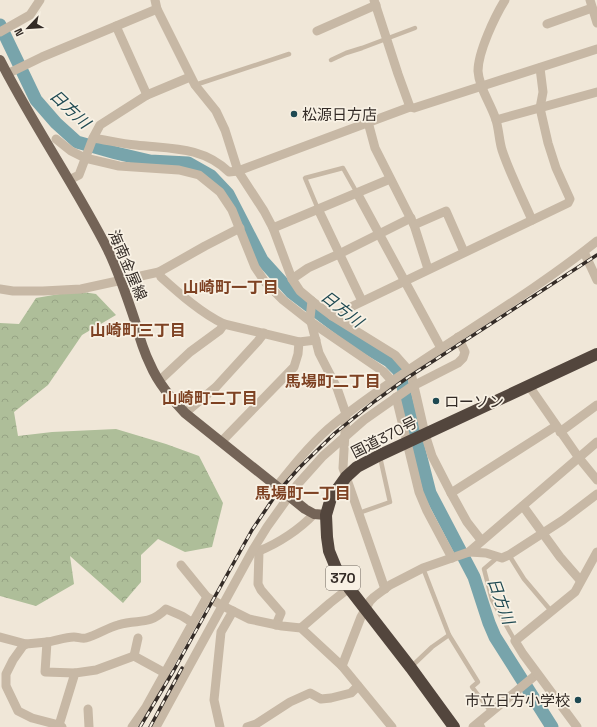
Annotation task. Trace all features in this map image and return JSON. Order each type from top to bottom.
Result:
[{"type":"highway","name":"国道370号","points":[[454,727],[411,668],[349,588],[336,568],[329,551],[327,537],[320,514],[346,477],[357,467],[597,354]]},
{"type":"main road","name":"海南金屋線","points":[[0,60],[12,72],[39,132],[69,180],[108,251],[121,280],[143,348],[159,381],[185,413],[222,441],[305,509],[320,514]]},
{"type":"street","points":[[4,30],[30,15],[40,0]]},
{"type":"street","points":[[505,0],[498,12],[479,62],[478,72],[482,87],[496,120],[502,149],[532,220]]},
{"type":"street","points":[[317,31],[375,3],[410,107]]},
{"type":"street","points":[[12,72],[116,26],[156,4],[192,81],[216,111],[225,130],[238,171],[264,211],[273,228],[292,278],[300,291],[311,303],[395,355],[407,371],[413,386],[419,492],[452,558]]},
{"type":"street","points":[[547,24],[591,4],[597,23]]},
{"type":"street","points":[[116,26],[147,95]]},
{"type":"street","points":[[92,139],[134,145],[186,149],[221,164],[229,172],[238,171],[410,107],[414,108],[482,87],[597,49]]},
{"type":"street","points":[[332,316],[568,203],[570,200],[556,168],[548,144],[540,108],[543,92],[540,68]]},
{"type":"street","points":[[69,180],[79,175],[92,139],[100,126],[147,95],[192,81]]},
{"type":"street","points":[[496,120],[597,92]]},
{"type":"street","points":[[368,122],[375,148],[412,222],[428,269]]},
{"type":"street","points":[[56,140],[71,151],[119,166],[179,170],[199,175],[220,192],[232,210],[255,267],[265,282],[283,300],[393,380]]},
{"type":"street","points":[[273,228],[390,179]]},
{"type":"street","points":[[357,193],[441,348]]},
{"type":"street","points":[[318,209],[362,301]]},
{"type":"street","points":[[292,278],[308,268],[380,234],[446,211],[464,252]]},
{"type":"street","points":[[0,289],[42,292],[81,289],[159,272],[240,228]]},
{"type":"street","points":[[277,486],[295,463],[317,440],[346,414],[393,380],[547,278],[597,241]]},
{"type":"street","points":[[584,252],[597,280]]},
{"type":"street","points":[[159,272],[161,277],[188,300],[213,319],[224,324],[242,330],[264,333],[298,342],[316,340]]},
{"type":"street","points":[[311,303],[311,320],[319,354],[337,388],[346,414],[343,468],[385,589]]},
{"type":"street","points":[[159,381],[190,352],[220,330],[224,324]]},
{"type":"street","points":[[185,413],[216,387],[258,342],[264,333]]},
{"type":"street","points":[[156,727],[223,606],[289,495],[315,465],[364,420],[413,386],[458,363],[465,352],[458,337]]},
{"type":"street","points":[[222,441],[294,367],[298,354],[298,342]]},
{"type":"street","points":[[529,386],[558,429],[597,480]]},
{"type":"street","points":[[398,396],[416,438],[432,456],[451,494],[481,540]]},
{"type":"street","points":[[451,494],[597,405]]},
{"type":"street","points":[[469,552],[481,540],[524,506],[597,442]]},
{"type":"street","points":[[342,666],[361,617],[370,601],[385,589],[423,568],[469,552],[486,553],[502,558],[509,555],[543,533],[597,494]]},
{"type":"street","points":[[524,506],[580,580]]},
{"type":"street","points":[[257,549],[272,546],[320,514]]},
{"type":"street","points":[[257,549],[258,584],[260,590],[281,613],[276,625]]},
{"type":"street","points":[[577,727],[535,675],[516,641],[575,592],[580,580],[597,552]]},
{"type":"street","points":[[181,565],[207,598],[248,619],[276,625],[301,628],[342,666],[392,727]]},
{"type":"street","points":[[301,628],[349,588]]},
{"type":"street","points":[[132,727],[146,707],[207,598]]},
{"type":"street","points":[[0,637],[26,644],[73,637],[85,638],[102,633],[117,625],[138,621],[147,622],[157,617],[166,609],[193,623]]},
{"type":"street","points":[[220,727],[214,700],[221,632],[233,611]]},
{"type":"street","points":[[134,656],[138,638]]},
{"type":"street","points":[[47,642],[45,672],[75,673],[96,670],[134,656],[165,673]]},
{"type":"street","points":[[26,644],[13,660],[6,674],[6,686],[18,711],[32,718],[60,726],[75,673]]},
{"type":"street","points":[[479,725],[491,712],[535,675]]},
{"type":"street","points":[[247,727],[256,724],[290,702],[310,693],[321,699],[331,698],[351,693],[358,686]]},
{"type":"street","points":[[88,709],[88,727]]},
{"type":"lane","points":[[331,60],[346,52],[362,48],[415,28]]},
{"type":"lane","points":[[192,81],[289,54]]},
{"type":"lane","points":[[318,209],[306,178],[343,168],[357,193]]},
{"type":"lane","points":[[359,513],[390,502],[380,455]]},
{"type":"lane","points":[[509,555],[524,579],[552,612]]},
{"type":"lane","points":[[498,557],[484,569],[492,600],[516,641]]},
{"type":"lane","points":[[423,568],[448,635],[478,682],[472,687],[491,712]]},
{"type":"lane","points":[[411,668],[432,647],[448,635]]},
{"type":"green space","points":[[77,291],[96,294],[116,315],[82,335],[48,385],[14,412],[18,436],[52,432],[116,429],[166,444],[199,456],[223,503],[212,547],[185,552],[158,539],[141,555],[141,582],[123,603],[70,556],[74,584],[36,606],[0,596],[0,323],[19,324],[36,298]]},
{"type":"waterway","name":"日方川","points":[[0,25],[36,100],[56,123],[77,142],[150,161],[188,163],[211,176],[228,194],[262,260],[291,292],[357,342],[389,361],[399,371],[430,493],[474,577],[495,637],[552,727]]},
{"type":"railway","points":[[140,727],[174,670],[252,530],[277,493],[299,468],[335,433],[407,378],[597,255]]},
{"type":"railway","points":[[150,727],[182,668]]},
{"type":"place","name":"松源日方店","points":[[294,114]]},
{"type":"place","name":"ローソン","points":[[436,401]]},
{"type":"place","name":"市立日方小学校","points":[[578,700]]},
{"type":"district","name":"山崎町一丁目","points":[[231,287]]},
{"type":"district","name":"山崎町三丁目","points":[[138,330]]},
{"type":"district","name":"馬場町二丁目","points":[[333,381]]},
{"type":"district","name":"山崎町二丁目","points":[[210,398]]},
{"type":"district","name":"馬場町一丁目","points":[[303,493]]}]
